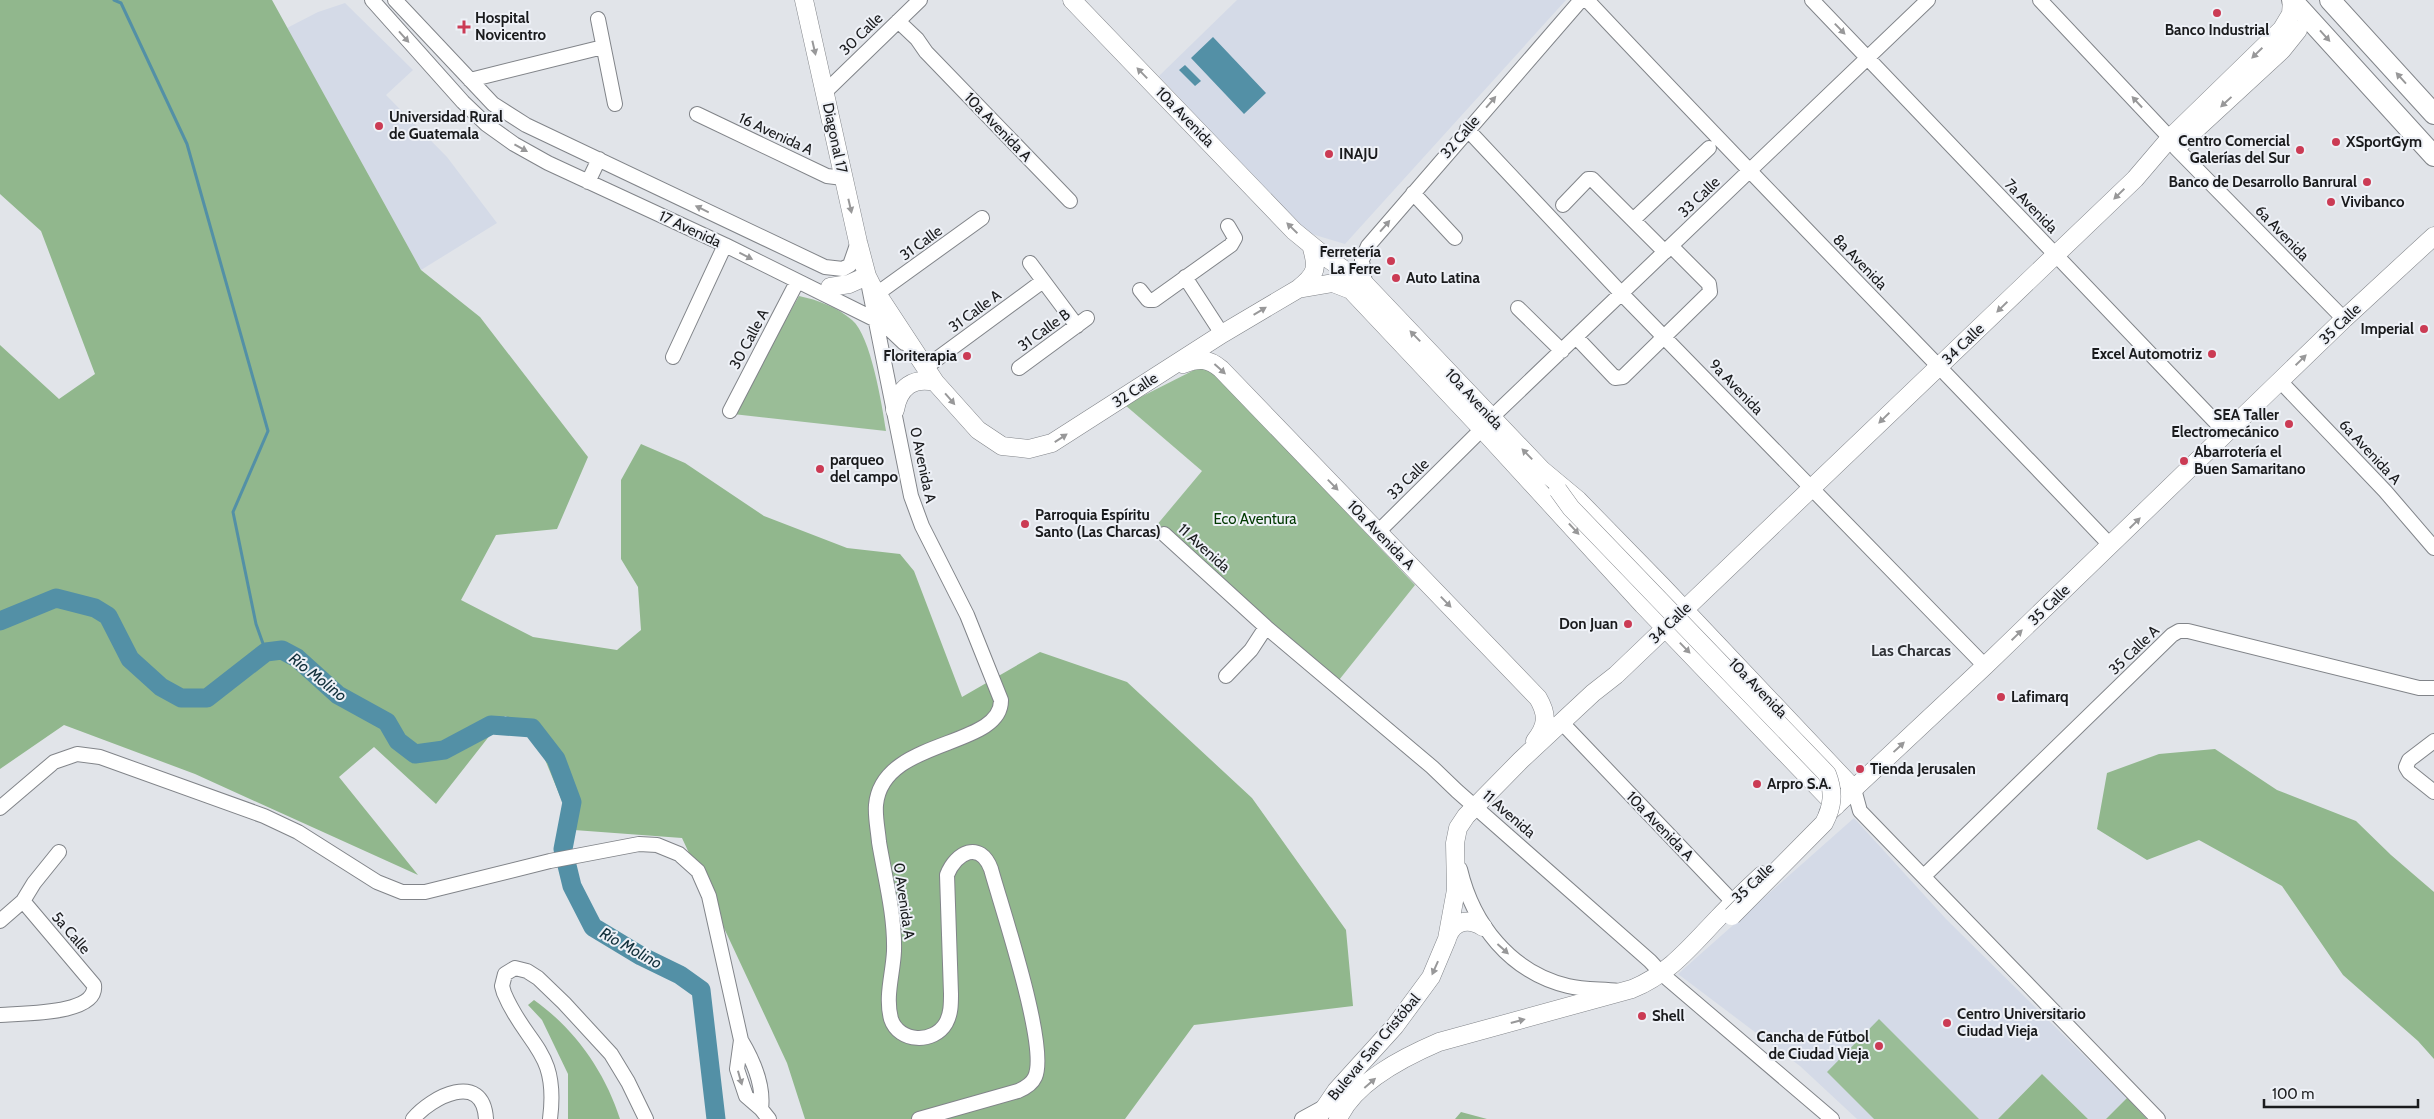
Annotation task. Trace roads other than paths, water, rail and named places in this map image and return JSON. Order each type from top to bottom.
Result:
[{"type":"highway","points":[[2292,0],[2434,156]]},
{"type":"highway","points":[[2330,0],[2434,114]]},
{"type":"main road","name":"Diagonal 17","points":[[804,0],[843,178],[867,276],[927,370]]},
{"type":"main road","name":"10a Avenida","points":[[1072,0],[1294,231],[1365,284],[1644,605],[1836,806]]},
{"type":"main road","name":"34 Calle","points":[[1475,806],[1593,693],[1616,675],[2173,143],[2282,29],[2290,14],[2292,0]]},
{"type":"main road","points":[[2173,143],[2282,50],[2298,30]]},
{"type":"main road","name":"35 Calle","points":[[1732,909],[1836,806],[2111,546],[2344,319],[2434,236]]},
{"type":"main road","points":[[1298,289],[1311,278],[1315,271],[1316,264],[1311,245]]},
{"type":"main road","points":[[822,288],[849,284],[867,276]]},
{"type":"main road","name":"10a Avenida","points":[[1333,283],[1351,290],[1450,395],[1484,418],[1487,423],[1578,500],[1854,789]]},
{"type":"main road","name":"32 Calle","points":[[1014,448],[1041,448],[1052,443],[1222,334],[1298,289],[1333,283]]},
{"type":"main road","name":"10a Avenida A","points":[[1160,374],[1200,359],[1214,363],[1538,698],[1546,717],[1544,728],[1521,760]]},
{"type":"main road","points":[[895,410],[900,394],[906,386],[917,380],[927,370]]},
{"type":"main road","name":"17 Avenida","points":[[927,370],[978,430],[1002,446],[1014,448]]},
{"type":"main road","points":[[1542,470],[1571,508],[1827,774],[1831,785],[1832,800],[1830,812],[1824,823],[1662,974]]},
{"type":"main road","points":[[1644,605],[1656,608],[1662,604],[1665,599],[1662,586]]},
{"type":"main road","name":"34 Calle","points":[[1494,787],[1526,765],[1567,728],[1598,698],[1616,675]]},
{"type":"main road","name":"Bulevar San Cristóbal","points":[[1321,1113],[1395,1026],[1431,977],[1447,939],[1456,890],[1455,844],[1458,828],[1475,806]]},
{"type":"main road","points":[[1447,939],[1454,926],[1461,922],[1477,923],[1483,927]]},
{"type":"main road","name":"Bulevar San Cristóbal","points":[[1338,1119],[1354,1096],[1372,1080],[1413,1053],[1439,1042],[1644,984],[1662,974]]},
{"type":"street","name":"17 Avenida","points":[[372,0],[486,124],[514,144],[588,182],[724,245],[797,282],[822,288],[886,326],[927,370]]},
{"type":"street","name":"17 Avenida","points":[[395,0],[493,104],[526,125],[825,267],[843,269],[850,265],[858,242]]},
{"type":"street","name":"30 Calle","points":[[824,92],[920,0]]},
{"type":"street","name":"32 Calle","points":[[1365,284],[1362,267],[1364,252],[1467,129],[1580,0]]},
{"type":"street","name":"8a Avenida","points":[[1587,0],[1749,172],[1939,366],[2111,546]]},
{"type":"street","name":"7a Avenida","points":[[1812,0],[2226,434]]},
{"type":"street","name":"33 Calle","points":[[1378,532],[1621,293],[1928,0]]},
{"type":"street","name":"6a Avenida","points":[[2040,0],[2173,143],[2344,319]]},
{"type":"street","points":[[598,19],[615,104]]},
{"type":"street","name":"10a Avenida A","points":[[896,23],[911,45],[926,52],[1070,201]]},
{"type":"street","points":[[470,80],[603,47]]},
{"type":"street","name":"16 Avenida A","points":[[697,114],[827,176],[843,178]]},
{"type":"street","name":"9a Avenida","points":[[1467,129],[1621,293],[1985,666]]},
{"type":"street","points":[[1634,219],[1709,148]]},
{"type":"street","points":[[588,182],[600,159]]},
{"type":"street","points":[[1563,204],[1588,179],[1592,179],[1711,288],[1710,292],[1620,379],[1616,378],[1576,337]]},
{"type":"street","points":[[1413,193],[1455,238]]},
{"type":"street","name":"31 Calle","points":[[878,294],[982,218]]},
{"type":"street","points":[[1140,290],[1148,300],[1154,300],[1186,277],[1234,242],[1234,234],[1228,226]]},
{"type":"street","points":[[674,357],[724,245]]},
{"type":"street","points":[[1030,263],[1043,280]]},
{"type":"street","points":[[822,288],[833,276],[825,267]]},
{"type":"street","name":"Diagonal 17","points":[[867,276],[874,319]]},
{"type":"street","points":[[1186,277],[1222,334]]},
{"type":"street","name":"31 Calle B","points":[[1019,368],[1082,322],[1043,280]]},
{"type":"street","name":"31 Calle A","points":[[927,370],[1043,280]]},
{"type":"street","name":"30 Calle A","points":[[730,411],[797,282]]},
{"type":"street","points":[[1518,308],[1562,351]]},
{"type":"street","name":"0 Avenida A","points":[[874,319],[916,512],[967,615],[1000,694],[1001,705],[997,716],[983,727],[909,759],[891,771],[880,786],[876,813],[894,939],[894,960],[890,985],[891,1018],[898,1030],[911,1037],[919,1038],[936,1034],[946,1023],[950,1008],[947,875],[958,856],[971,852],[984,857],[990,869],[1018,966],[1038,1047],[1035,1078],[1028,1086],[1018,1091],[919,1119]]},
{"type":"street","name":"6a Avenida A","points":[[2280,381],[2385,491],[2434,548]]},
{"type":"street","name":"11 Avenida","points":[[1164,534],[1266,627],[1432,766],[1650,960],[1662,974],[1832,1119]]},
{"type":"street","points":[[1226,676],[1251,650],[1266,627]]},
{"type":"street","name":"35 Calle A","points":[[1924,876],[2172,635],[2179,632],[2188,631],[2419,688],[2434,688]]},
{"type":"street","name":"10a Avenida A","points":[[1567,728],[1732,909]]},
{"type":"street","points":[[2434,741],[2409,760],[2406,767],[2409,772],[2434,792]]},
{"type":"street","points":[[0,808],[54,762],[77,754],[100,757],[264,816],[298,832],[377,882],[402,892],[425,892],[550,861],[639,844],[657,845],[679,854],[698,871],[709,896],[741,1040],[737,1069],[746,1096],[765,1114]]},
{"type":"street","name":"10a Avenida","points":[[1854,789],[1860,811],[2158,1119]]},
{"type":"street","points":[[1836,806],[1860,811]]},
{"type":"street","points":[[1455,844],[1464,886],[1472,908],[1483,927],[1497,944],[1530,970],[1553,981],[1569,986],[1620,991]]},
{"type":"street","points":[[0,921],[23,901],[34,883],[58,852]]},
{"type":"street","name":"5a Calle","points":[[0,1015],[69,1009],[86,1003],[95,992],[94,985],[23,901]]},
{"type":"street","points":[[550,1119],[551,1084],[546,1061],[504,993],[502,986],[505,974],[515,968],[527,971],[538,978],[601,1042],[628,1082],[646,1119]]},
{"type":"street","points":[[413,1119],[434,1100],[452,1092],[462,1091],[468,1092],[480,1100],[484,1107],[486,1119]]},
{"type":"street","points":[[1302,1119],[1321,1113]]},
{"type":"water","points":[[1213,37],[1266,93],[1244,114],[1191,58]]},
{"type":"water","points":[[1185,65],[1201,81],[1195,86],[1179,70]]},
{"type":"waterway","points":[[114,0],[121,3],[187,144],[268,431],[233,512],[256,624],[266,652]]},
{"type":"waterway","name":"Río Molino","points":[[0,621],[56,598],[95,608],[108,616],[130,659],[161,687],[181,698],[207,698],[266,652],[282,650],[297,658],[338,695],[387,722],[398,741],[415,754],[444,750],[491,725],[532,728],[556,759],[572,802],[563,849],[572,886],[593,927],[641,956],[680,975],[701,990],[716,1119]]},
{"type":"place","name":"Banco Industrial","points":[[2217,13]]},
{"type":"place","name":"Hospital Novicentro","points":[[464,27]]},
{"type":"place","name":"Universidad Rural de Guatemala","points":[[379,126]]},
{"type":"place","name":"XSportGym","points":[[2336,142]]},
{"type":"place","name":"Centro Comercial Galerías del Sur","points":[[2300,150]]},
{"type":"place","name":"INAJU","points":[[1329,154]]},
{"type":"place","name":"Banco de Desarrollo Banrural","points":[[2367,182]]},
{"type":"place","name":"Vivibanco","points":[[2331,202]]},
{"type":"place","name":"Ferretería La Ferre","points":[[1391,261]]},
{"type":"place","name":"Auto Latina","points":[[1396,278]]},
{"type":"place","name":"Imperial","points":[[2424,329]]},
{"type":"place","name":"Excel Automotriz","points":[[2212,354]]},
{"type":"place","name":"Floriterapia","points":[[967,356]]},
{"type":"place","name":"SEA Taller Electromecánico","points":[[2289,424]]},
{"type":"place","name":"Abarrotería el Buen Samaritano","points":[[2184,461]]},
{"type":"place","name":"parqueo del campo","points":[[820,469]]},
{"type":"place","name":"Parroquia Espíritu Santo (Las Charcas)","points":[[1025,524]]},
{"type":"place","name":"Don Juan","points":[[1628,624]]},
{"type":"place","name":"Lafimarq","points":[[2001,697]]},
{"type":"place","name":"Tienda Jerusalen","points":[[1860,769]]},
{"type":"place","name":"Arpro S.A.","points":[[1757,784]]},
{"type":"place","name":"Shell","points":[[1642,1016]]},
{"type":"place","name":"Centro Universitario Ciudad Vieja","points":[[1947,1023]]},
{"type":"place","name":"Cancha de Fútbol de Ciudad Vieja","points":[[1879,1046]]},
{"type":"district","name":"Las Charcas","points":[[1911,650]]},
{"type":"park label","name":"Eco Aventura","points":[[1255,519]]}]
